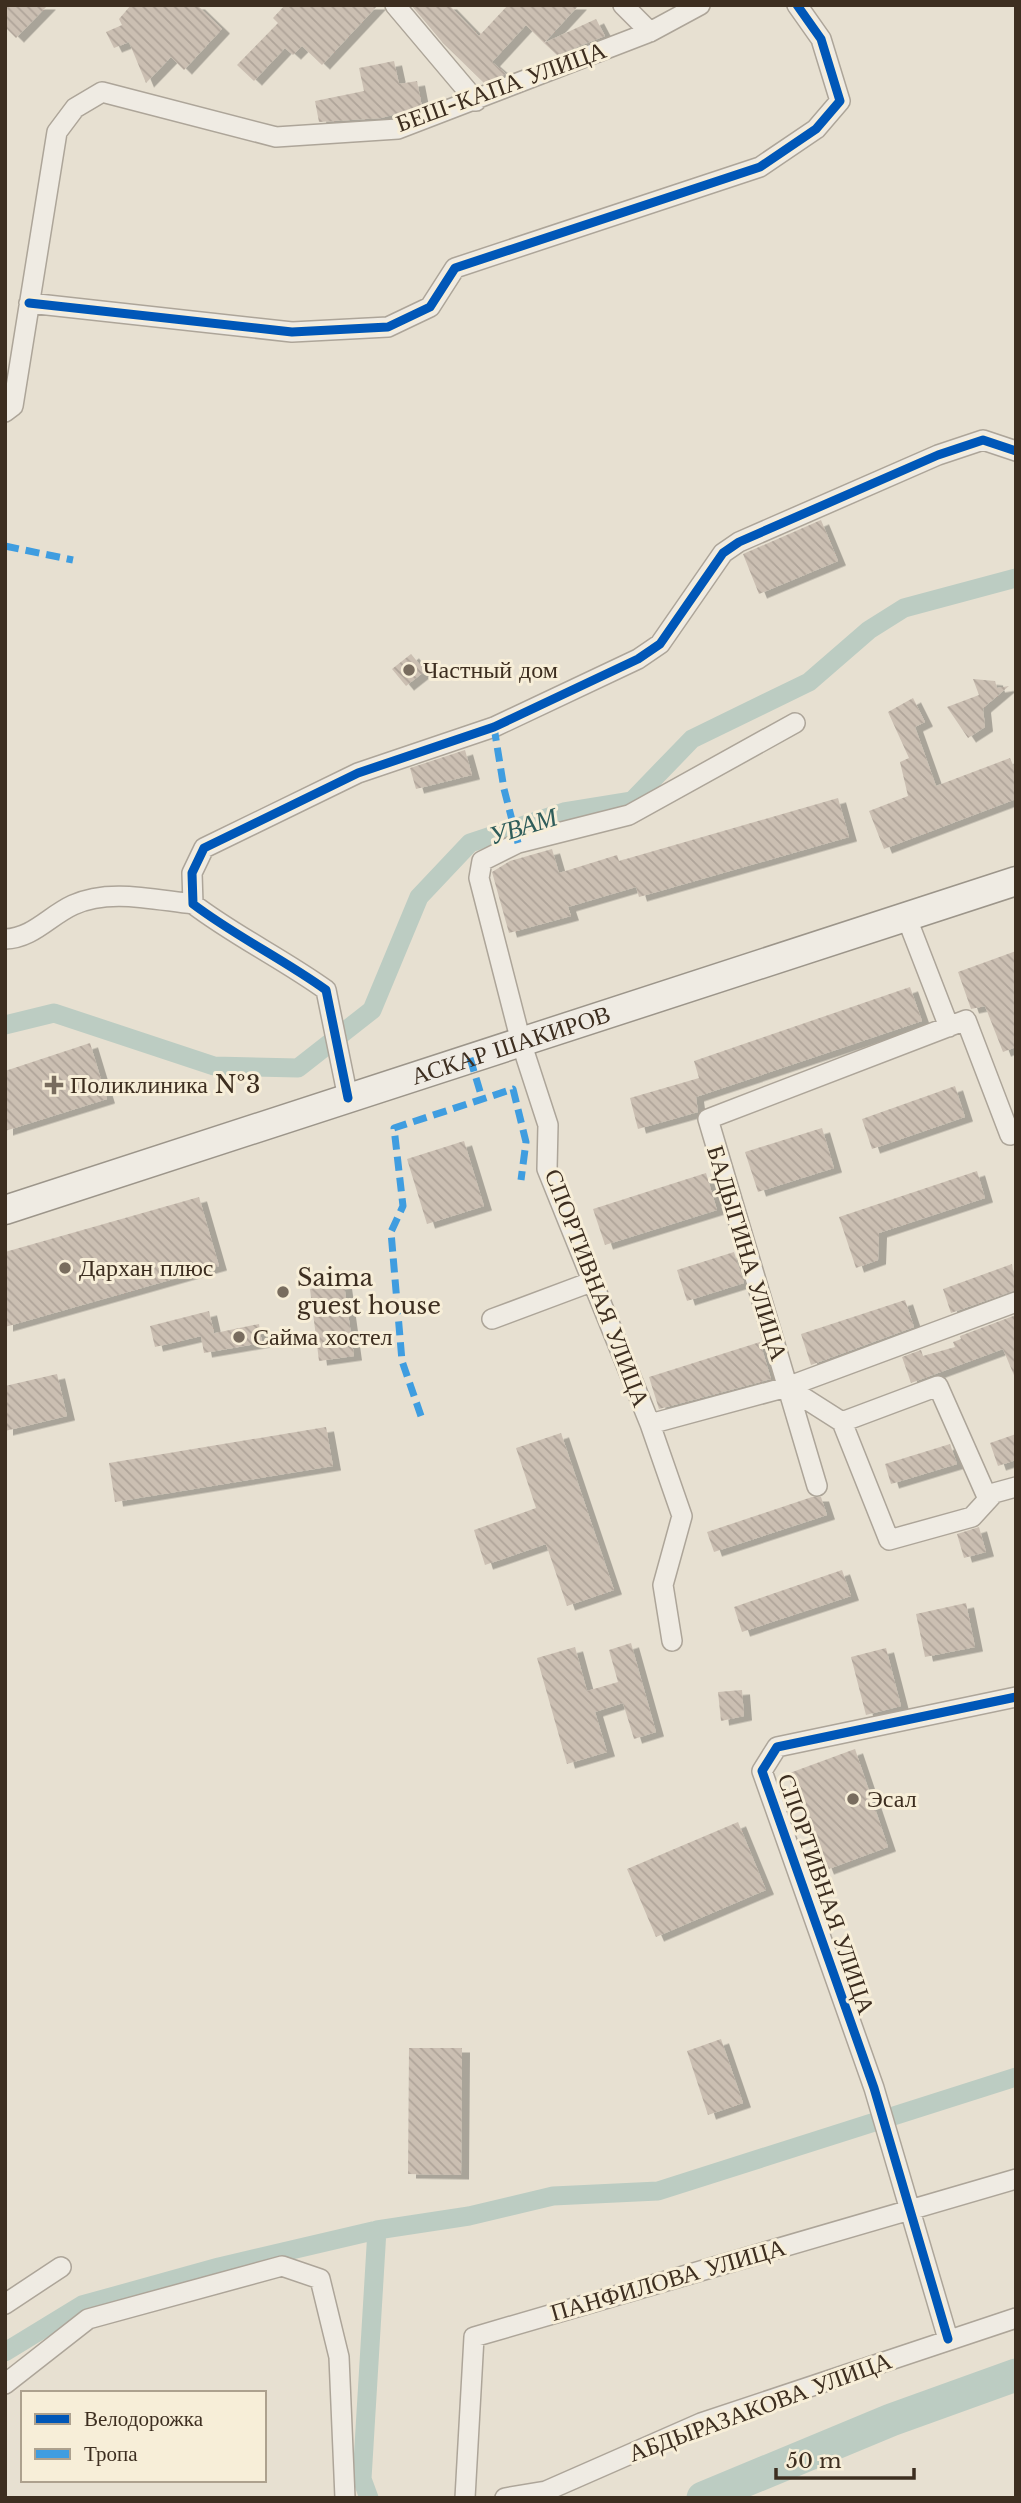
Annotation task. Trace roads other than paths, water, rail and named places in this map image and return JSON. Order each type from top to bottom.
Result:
[{"type":"main road","name":"АСКАР ШАКИРОВ","points":[[5,1210],[1016,881]]},
{"type":"street","points":[[395,5],[476,101]]},
{"type":"street","points":[[623,5],[650,32]]},
{"type":"street","name":"БЕШ-КАПА УЛИЦА","points":[[5,412],[13,406],[57,132],[75,108],[102,92],[276,137],[398,129],[650,32],[700,5]]},
{"type":"street","points":[[29,303],[292,332],[388,327],[430,307],[455,268],[760,167],[816,129],[839,101],[821,38],[797,5]]},
{"type":"street","points":[[193,904],[192,873],[204,848],[359,773],[494,727],[638,659],[660,644],[723,553],[739,542],[938,455],[983,440],[1016,451]]},
{"type":"street","name":"СПОРТИВНАЯ УЛИЦА","points":[[672,1641],[663,1585],[682,1516],[650,1424],[547,1169],[548,1125],[522,1042],[479,878],[482,860],[518,843],[629,815],[795,723]]},
{"type":"street","points":[[5,939],[19,938],[72,905],[102,895],[193,904],[218,923],[290,964],[326,990],[348,1098]]},
{"type":"street","points":[[906,916],[949,1027],[966,1020],[1010,1135],[1016,1133]]},
{"type":"street","name":"БАДЫГИНА УЛИЦА","points":[[817,1486],[708,1119],[949,1027]]},
{"type":"street","points":[[492,1320],[591,1282]]},
{"type":"street","name":"БАДЫГИНА УЛИЦА","points":[[650,1424],[787,1387],[1016,1302]]},
{"type":"street","points":[[842,1422],[938,1386],[988,1499]]},
{"type":"street","points":[[787,1387],[842,1422],[889,1540],[971,1517],[994,1493],[1016,1486]]},
{"type":"street","name":"СПОРТИВНАЯ УЛИЦА","points":[[908,2210],[874,2088],[762,1771],[777,1747],[1016,1697]]},
{"type":"street","name":"ПАНФИЛОВА УЛИЦА","points":[[466,2498],[474,2337],[1016,2179]]},
{"type":"street","points":[[908,2210],[948,2339]]},
{"type":"street","points":[[5,2384],[88,2319],[282,2266],[320,2280],[339,2357],[345,2498]]},
{"type":"street","points":[[5,2304],[61,2267]]},
{"type":"street","name":"АБДЫРАЗАКОВА УЛИЦА","points":[[505,2498],[545,2491],[701,2424],[1016,2318]]},
{"type":"waterway","name":"УВАМ","points":[[5,1025],[54,1013],[214,1066],[298,1068],[372,1010],[419,897],[470,843],[564,812],[632,801],[692,739],[809,682],[869,630],[904,608],[1016,578]]},
{"type":"waterway","points":[[5,2352],[82,2305],[219,2267],[377,2230],[469,2216],[553,2196],[658,2191],[1016,2077]]},
{"type":"waterway","points":[[369,2498],[362,2479],[377,2230]]},
{"type":"waterway","points":[[703,2498],[891,2420],[1016,2375]]},
{"type":"place","name":"Частный дом","points":[[409,670]]},
{"type":"place","name":"Поликлиника №3","points":[[54,1085]]},
{"type":"place","name":"Дархан плюс","points":[[65,1268]]},
{"type":"place","name":"Saima guest house","points":[[283,1292]]},
{"type":"place","name":"Сайма хостел","points":[[239,1337]]},
{"type":"place","name":"Эсал","points":[[853,1799]]}]
